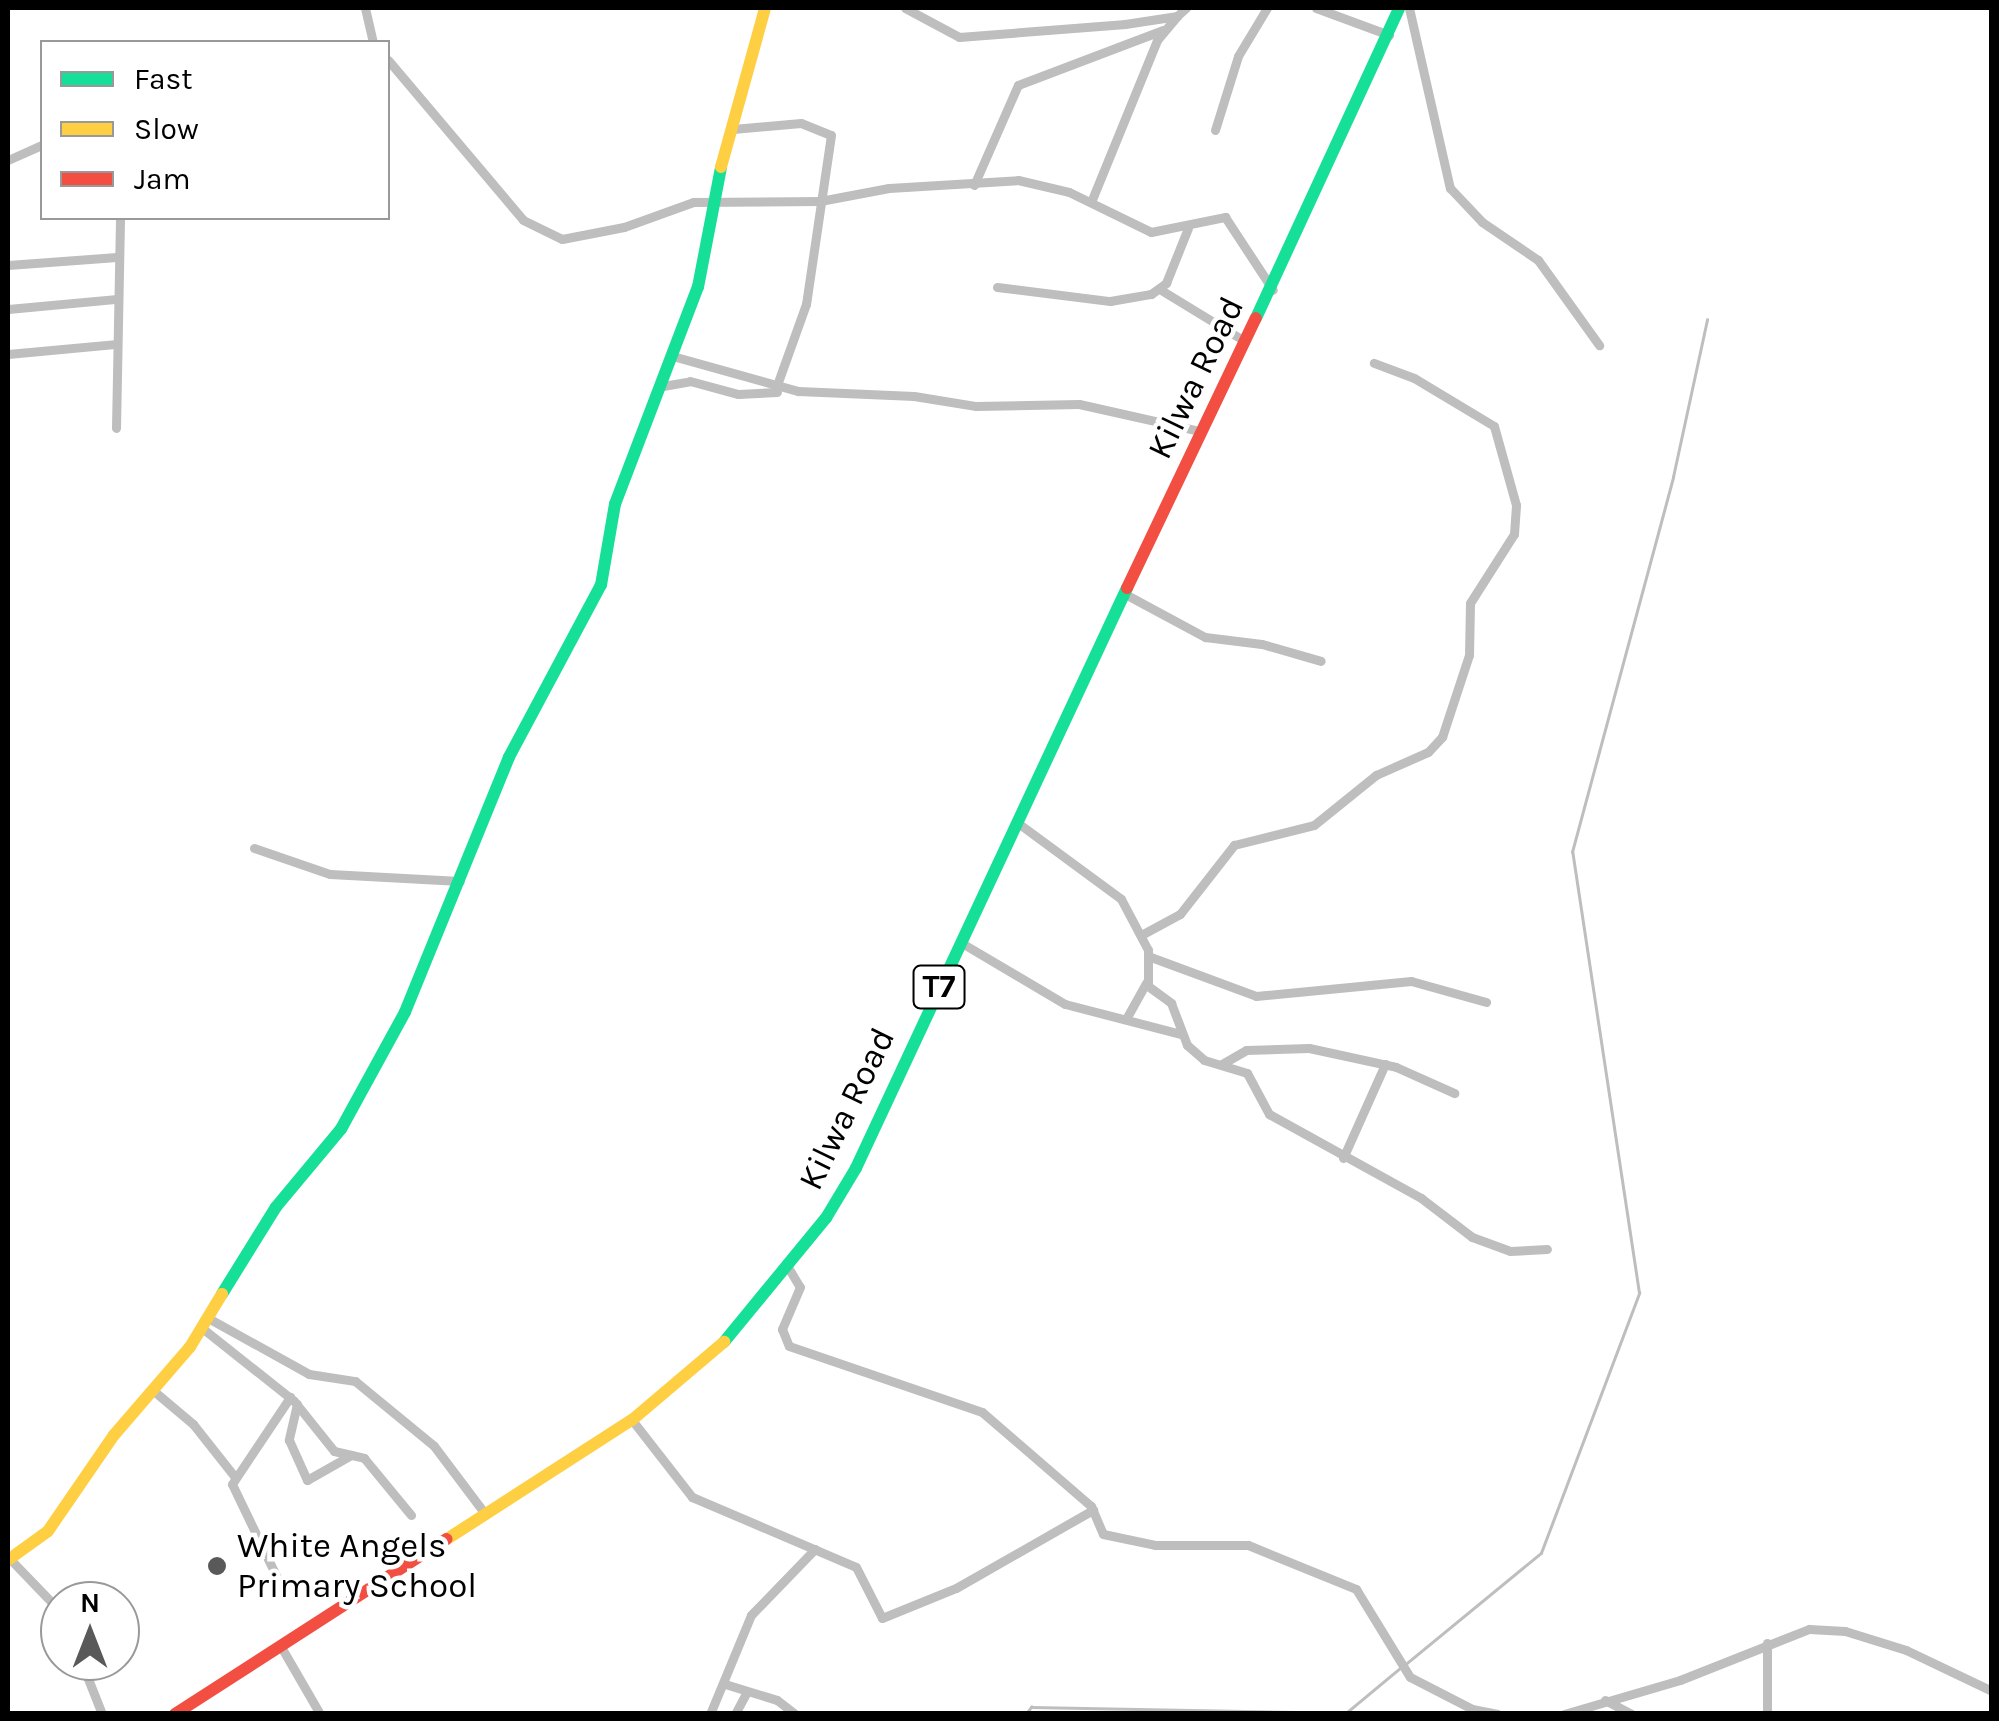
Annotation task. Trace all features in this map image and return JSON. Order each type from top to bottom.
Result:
[{"type":"main road","points":[[9,1560],[48,1531],[114,1435],[155,1392],[205,1323],[276,1207],[341,1129],[405,1012],[509,757],[601,585],[615,502],[676,356],[698,287],[712,201],[765,8]]},
{"type":"main road","name":"Kilwa Road","points":[[175,1714],[632,1420],[732,1336],[789,1269],[856,1168],[1243,340],[1273,290],[1400,8]]},
{"type":"street","points":[[364,8],[372,40]]},
{"type":"street","points":[[906,8],[959,37],[1177,16]]},
{"type":"street","points":[[1091,202],[1163,30],[1186,8]]},
{"type":"street","points":[[1215,130],[1238,56],[1267,8]]},
{"type":"street","points":[[1316,8],[1389,35]]},
{"type":"street","points":[[1409,8],[1450,188],[1482,222],[1538,260],[1599,346]]},
{"type":"street","points":[[974,185],[1018,85],[1163,30]]},
{"type":"street","points":[[390,62],[537,230],[562,239],[592,234],[675,205],[820,201],[889,188],[1036,183],[1091,202],[1152,232],[1229,219],[1273,290]]},
{"type":"street","points":[[733,129],[759,122],[826,128],[831,135],[806,304],[776,388]]},
{"type":"street","points":[[8,160],[40,146]]},
{"type":"street","points":[[116,428],[115,299],[120,220]]},
{"type":"street","points":[[1161,290],[1188,228]]},
{"type":"street","points":[[8,265],[118,257]]},
{"type":"street","points":[[997,286],[1110,301],[1161,290],[1243,340]]},
{"type":"street","points":[[8,309],[115,299]]},
{"type":"street","points":[[8,354],[115,344]]},
{"type":"street","points":[[676,356],[776,388],[826,394]]},
{"type":"street","points":[[1143,934],[1180,914],[1234,846],[1320,822],[1376,775],[1428,752],[1442,737],[1469,655],[1470,602],[1514,534],[1516,505],[1494,426],[1414,378],[1374,363]]},
{"type":"street","points":[[663,386],[690,381],[738,394],[914,396],[976,406],[1079,404],[1200,431]]},
{"type":"street","points":[[1125,594],[1205,638],[1262,644],[1321,662]]},
{"type":"street","points":[[1015,821],[1120,899],[1143,934],[1148,956],[1146,983],[1126,1018]]},
{"type":"street","points":[[254,848],[330,874],[460,882]]},
{"type":"street","points":[[960,942],[1065,1004],[1181,1034]]},
{"type":"street","points":[[1148,956],[1256,996],[1411,981],[1486,1002]]},
{"type":"street","points":[[1146,983],[1171,1003],[1181,1034],[1197,1055],[1251,1077],[1269,1114],[1421,1198],[1484,1242],[1510,1251],[1547,1249]]},
{"type":"street","points":[[1222,1064],[1246,1050],[1305,1048],[1384,1064],[1454,1092]]},
{"type":"street","points":[[1343,1158],[1384,1064]]},
{"type":"street","points":[[789,1269],[800,1291],[782,1330],[786,1344],[982,1412],[1093,1510],[1103,1534],[1155,1545],[1248,1545],[1356,1589],[1410,1676],[1477,1712],[1498,1714]]},
{"type":"street","points":[[205,1323],[294,1401],[334,1452],[364,1458],[412,1515]]},
{"type":"street","points":[[205,1323],[309,1374],[355,1381],[434,1446],[486,1515]]},
{"type":"street","points":[[155,1392],[193,1424],[234,1476],[234,1492],[282,1588]]},
{"type":"street","points":[[294,1401],[289,1440],[307,1480],[351,1455]]},
{"type":"street","points":[[234,1476],[294,1401]]},
{"type":"street","points":[[632,1420],[692,1497],[856,1567],[872,1610],[889,1617],[956,1588],[1093,1510]]},
{"type":"street","points":[[710,1714],[750,1615],[815,1549]]},
{"type":"street","points":[[9,1560],[40,1590]]},
{"type":"street","points":[[1564,1714],[1680,1680],[1810,1629],[1845,1631],[1938,1662],[1992,1692]]},
{"type":"street","points":[[1767,1643],[1768,1714]]},
{"type":"street","points":[[280,1645],[320,1714]]},
{"type":"street","points":[[90,1681],[102,1714]]},
{"type":"street","points":[[725,1684],[777,1700],[795,1714]]},
{"type":"street","points":[[736,1714],[746,1693]]},
{"type":"street","points":[[1604,1700],[1631,1714]]},
{"type":"waterway","points":[[1407,1663],[1541,1553],[1639,1293],[1572,852],[1673,477],[1707,320]]},
{"type":"waterway","points":[[1026,1714],[1031,1707],[1346,1713],[1400,1668]]},
{"type":"traffic: fast","points":[[1256,318],[1399,8]]},
{"type":"traffic: fast","points":[[222,1294],[276,1207],[341,1129],[405,1012],[509,757],[601,585],[615,504],[698,287],[721,167]]},
{"type":"traffic: fast","points":[[724,1342],[826,1218],[856,1168],[1127,588]]},
{"type":"traffic: slow","points":[[721,167],[765,8]]},
{"type":"traffic: slow","points":[[8,1560],[48,1531],[114,1435],[190,1347],[222,1294]]},
{"type":"traffic: slow","points":[[447,1539],[632,1420],[724,1342]]},
{"type":"traffic: jam","points":[[1127,588],[1256,318]]},
{"type":"traffic: jam","points":[[175,1714],[447,1539]]},
{"type":"place","name":"White Angels Primary School","points":[[217,1566]]}]
